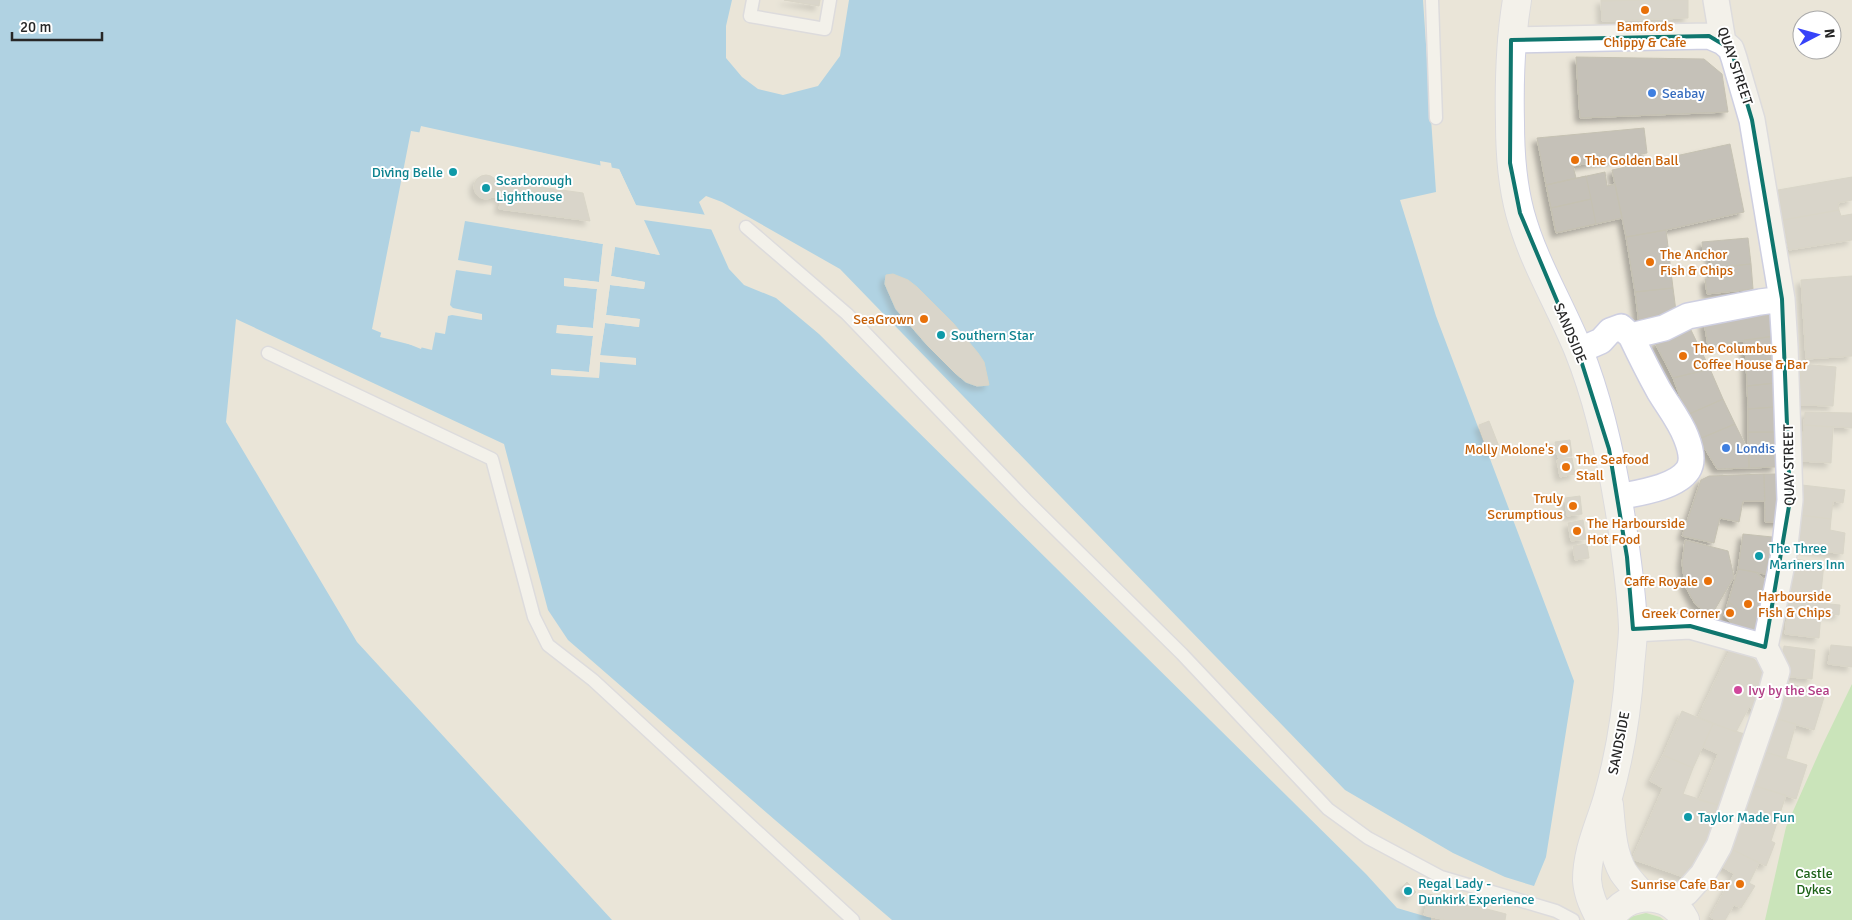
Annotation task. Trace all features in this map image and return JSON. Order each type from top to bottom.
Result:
[{"type":"street","name":"SANDSIDE","points":[[1517,0],[1511,40],[1509,78],[1510,162],[1520,214],[1542,273],[1565,318],[1600,416],[1618,497],[1627,557],[1633,629],[1629,684],[1622,732],[1608,797],[1589,854],[1587,880],[1589,894],[1601,920]]},
{"type":"street","name":"QUAY STREET","points":[[1716,0],[1724,42],[1731,49],[1752,120],[1782,299],[1786,347],[1790,500],[1784,554],[1765,647]]},
{"type":"street","points":[[1511,40],[1709,36],[1724,42]]},
{"type":"street","points":[[1631,336],[1664,328],[1688,316],[1782,299]]},
{"type":"street","points":[[1578,351],[1601,341],[1610,331],[1621,327],[1631,336],[1686,437],[1691,453],[1691,464],[1687,471],[1675,481],[1652,490],[1618,497]]},
{"type":"street","points":[[1610,920],[1620,907],[1631,900],[1686,893],[1703,874],[1719,846],[1778,672],[1765,647],[1690,626],[1633,629]]},
{"type":"street","name":"SANDSIDE","points":[[1608,797],[1613,840],[1624,874],[1655,898],[1682,914],[1685,920]]},
{"type":"lane","points":[[753,0],[750,16],[825,29],[830,0]]},
{"type":"lane","points":[[1432,0],[1436,118]]},
{"type":"lane","points":[[746,227],[847,314],[1026,500],[1182,654],[1328,809],[1368,838],[1441,876],[1556,911],[1573,920]]},
{"type":"lane","points":[[268,353],[492,459],[534,617],[548,645],[593,680],[853,920]]},
{"type":"highlighted area","points":[[1709,36],[1731,49],[1752,120],[1782,299],[1790,500],[1765,647],[1690,626],[1633,629],[1627,557],[1609,449],[1578,351],[1520,213],[1510,163],[1511,40]]},
{"type":"green space","name":"Castle Dykes","points":[[1852,684],[1852,920],[1765,920],[1786,827]]},
{"type":"green space","points":[[1646,913],[1664,920],[1628,920],[1630,917]]},
{"type":"water","points":[[0,0],[732,0],[726,26],[726,58],[742,77],[758,89],[783,95],[818,86],[840,56],[849,0],[1423,0],[1436,192],[1400,200],[1436,316],[1574,681],[1546,857],[1534,886],[1505,877],[1453,853],[1345,790],[840,269],[722,202],[706,196],[699,202],[729,269],[744,285],[776,298],[819,334],[1366,874],[1397,908],[1431,918],[1431,920],[892,920],[568,640],[548,610],[504,444],[236,319],[226,422],[357,642],[612,920],[0,920]],"holes":[[[411,131],[543,153],[601,169],[600,161],[611,163],[612,169],[619,169],[659,255],[615,246],[611,276],[645,282],[644,289],[610,285],[606,315],[639,319],[639,327],[605,323],[600,356],[636,358],[636,364],[600,362],[599,377],[551,375],[551,369],[589,372],[593,336],[557,333],[557,325],[593,328],[597,289],[564,286],[564,278],[599,282],[603,244],[465,221],[458,260],[492,266],[491,275],[456,270],[450,305],[453,308],[482,314],[482,320],[448,316],[445,334],[428,331],[421,349],[372,329]]]},
{"type":"pier","points":[[421,126],[603,166],[603,170],[600,172],[541,161],[540,155],[419,134]]},
{"type":"pier","points":[[609,167],[619,169],[636,205],[707,215],[715,230],[644,220],[660,255],[615,247],[611,276],[645,282],[644,289],[610,285],[606,315],[640,319],[639,327],[605,323],[600,355],[636,358],[636,365],[600,362],[599,378],[551,375],[551,369],[589,372],[593,336],[556,333],[557,325],[593,328],[597,289],[564,286],[564,278],[599,282],[603,244],[463,220],[465,218],[604,242],[601,284],[567,281],[566,283],[600,288],[595,329],[559,328],[559,331],[595,334],[591,373],[589,375],[596,375],[599,360],[633,362],[633,360],[600,358],[598,356],[604,321],[637,324],[637,321],[604,317],[608,284],[610,282],[642,286],[642,284],[609,278],[612,246],[615,244],[655,252],[618,172],[611,171]]},
{"type":"pier","points":[[428,328],[436,329],[432,350],[380,337],[382,330],[420,346]]},
{"type":"building","points":[[784,0],[820,0],[819,6]]},
{"type":"building","points":[[1601,0],[1644,0],[1601,1]]},
{"type":"building","name":"Bamfords Chippy & Cafe","points":[[1688,0],[1688,18],[1602,21],[1601,1]]},
{"type":"building","name":"Seabay","points":[[1576,57],[1704,59],[1722,74],[1728,112],[1580,118]]},
{"type":"building","name":"The Golden Ball","points":[[1644,128],[1647,153],[1573,166],[1576,178],[1546,185],[1537,138]]},
{"type":"building","points":[[1730,144],[1744,212],[1626,237],[1612,170]]},
{"type":"building","points":[[1605,172],[1607,186],[1615,184],[1622,218],[1556,233],[1546,185]]},
{"type":"building","name":"Scarborough Lighthouse","points":[[486,175],[495,178],[498,187],[495,196],[486,199],[477,196],[474,187],[477,178]]},
{"type":"building","points":[[1586,176],[1591,199],[1551,208],[1546,185]]},
{"type":"building","points":[[1852,177],[1852,200],[1838,203],[1839,210],[1783,220],[1778,190]]},
{"type":"building","points":[[496,181],[583,193],[590,221],[499,209],[501,198],[493,197],[498,190]]},
{"type":"building","points":[[1591,199],[1596,224],[1556,233],[1551,208]]},
{"type":"building","points":[[1839,210],[1841,216],[1852,214],[1852,240],[1789,250],[1783,220]]},
{"type":"building","name":"The Anchor Fish & Chips","points":[[1666,230],[1673,288],[1635,292],[1626,237]]},
{"type":"building","points":[[1748,238],[1751,264],[1711,268],[1710,252],[1703,253],[1702,242]]},
{"type":"building","points":[[1751,264],[1753,289],[1707,294],[1705,279],[1712,278],[1711,268]]},
{"type":"building","name":"Southern Star","points":[[893,274],[908,280],[917,287],[953,323],[984,362],[989,385],[977,386],[966,382],[928,346],[896,309],[885,284],[886,275]]},
{"type":"building","points":[[1852,276],[1852,356],[1806,359],[1801,280]]},
{"type":"building","points":[[1673,288],[1677,319],[1639,324],[1635,292]]},
{"type":"building","points":[[1774,312],[1775,336],[1708,346],[1704,322]]},
{"type":"building","name":"The Columbus Coffee House & Bar","points":[[1688,324],[1710,369],[1673,378],[1655,343]]},
{"type":"building","points":[[1775,336],[1774,359],[1746,362],[1744,340]]},
{"type":"building","points":[[1774,359],[1775,383],[1747,386],[1746,362]]},
{"type":"building","points":[[1801,364],[1836,367],[1833,406],[1800,405]]},
{"type":"building","points":[[1710,369],[1723,399],[1687,415],[1673,378]]},
{"type":"building","points":[[1775,383],[1775,407],[1748,409],[1747,386]]},
{"type":"building","points":[[1723,399],[1735,424],[1699,439],[1687,415]]},
{"type":"building","points":[[1775,407],[1775,432],[1748,432],[1748,409]]},
{"type":"building","points":[[1805,412],[1852,413],[1852,428],[1804,425]]},
{"type":"building","points":[[1489,421],[1500,449],[1489,453],[1479,425]]},
{"type":"building","name":"Londis","points":[[1735,424],[1749,452],[1749,468],[1717,469],[1699,439]]},
{"type":"building","points":[[1804,425],[1833,427],[1831,463],[1801,461]]},
{"type":"building","points":[[1748,432],[1775,432],[1776,467],[1749,468]]},
{"type":"building","name":"Molly Molone's","points":[[1570,440],[1572,456],[1558,458],[1555,442]]},
{"type":"building","name":"The Seafood Stall","points":[[1572,458],[1575,474],[1560,477],[1557,460]]},
{"type":"building","points":[[1764,474],[1765,501],[1743,501],[1739,522],[1720,518],[1714,543],[1682,536],[1701,480],[1709,476]]},
{"type":"building","points":[[1764,474],[1783,474],[1784,522],[1765,522]]},
{"type":"building","points":[[1802,485],[1845,490],[1843,503],[1833,501],[1831,519],[1799,515]]},
{"type":"building","name":"Truly Scrumptious","points":[[1580,496],[1582,514],[1567,516],[1565,498]]},
{"type":"building","points":[[1799,515],[1831,519],[1830,530],[1845,533],[1843,554],[1794,547]]},
{"type":"building","name":"The Harbourside Hot Food","points":[[1583,520],[1586,539],[1571,541],[1568,523]]},
{"type":"building","name":"The Three Mariners Inn","points":[[1743,534],[1782,538],[1776,576],[1738,569]]},
{"type":"building","name":"Caffe Royale","points":[[1685,540],[1728,551],[1734,577],[1711,616],[1695,604],[1685,586],[1682,563]]},
{"type":"building","points":[[1587,544],[1589,558],[1575,560],[1573,546]]},
{"type":"building","points":[[1793,559],[1824,563],[1820,603],[1789,600]]},
{"type":"building","name":"Harbourside Fish & Chips","points":[[1738,569],[1755,572],[1772,585],[1756,638],[1737,629],[1724,616]]},
{"type":"building","points":[[1789,600],[1840,605],[1839,615],[1821,613],[1819,638],[1785,634]]},
{"type":"building","name":"Greek Corner","points":[[1729,602],[1737,609],[1731,622],[1724,616]]},
{"type":"building","name":"Ivy by the Sea","points":[[1733,643],[1772,673],[1757,712],[1749,707],[1736,732],[1698,717]]},
{"type":"building","points":[[1831,645],[1852,647],[1852,667],[1828,664]]},
{"type":"building","points":[[1784,646],[1815,650],[1812,679],[1780,676]]},
{"type":"building","points":[[1782,681],[1825,694],[1814,730],[1771,717]]},
{"type":"building","points":[[1682,711],[1713,724],[1693,768],[1663,755]]},
{"type":"building","points":[[1771,717],[1796,724],[1786,758],[1761,751]]},
{"type":"building","points":[[1713,724],[1751,736],[1728,808],[1699,800],[1718,754],[1703,747]]},
{"type":"building","points":[[1761,751],[1807,765],[1796,799],[1749,784]]},
{"type":"building","name":"Taylor Made Fun","points":[[1663,755],[1693,768],[1683,794],[1728,808],[1692,880],[1632,859],[1663,788],[1650,781]]},
{"type":"building","points":[[1749,784],[1786,795],[1771,841],[1775,843],[1766,866],[1725,846]]},
{"type":"building","name":"Sunrise Cafe Bar","points":[[1725,846],[1759,863],[1749,883],[1755,886],[1741,908],[1734,905],[1725,920],[1715,920],[1710,917],[1734,874],[1716,863]]},
{"type":"building","name":"Regal Lady - Dunkirk Experience","points":[[1407,882],[1416,892],[1408,899],[1399,890]]},
{"type":"building","points":[[1429,894],[1506,914],[1505,920],[1446,920],[1424,915]]},
{"type":"place","name":"Bamfords Chippy & Cafe","points":[[1645,10]]},
{"type":"place","name":"Seabay","points":[[1652,93]]},
{"type":"place","name":"The Golden Ball","points":[[1575,160]]},
{"type":"place","name":"Diving Belle","points":[[453,172]]},
{"type":"place","name":"Scarborough Lighthouse","points":[[486,188]]},
{"type":"place","name":"The Anchor Fish & Chips","points":[[1650,262]]},
{"type":"place","name":"SeaGrown","points":[[924,319]]},
{"type":"place","name":"Southern Star","points":[[941,335]]},
{"type":"place","name":"The Columbus Coffee House & Bar","points":[[1683,356]]},
{"type":"place","name":"Londis","points":[[1726,448]]},
{"type":"place","name":"Molly Molone's","points":[[1564,449]]},
{"type":"place","name":"The Seafood Stall","points":[[1566,467]]},
{"type":"place","name":"Truly Scrumptious","points":[[1573,506]]},
{"type":"place","name":"The Harbourside Hot Food","points":[[1577,531]]},
{"type":"place","name":"The Three Mariners Inn","points":[[1759,556]]},
{"type":"place","name":"Caffe Royale","points":[[1708,581]]},
{"type":"place","name":"Harbourside Fish & Chips","points":[[1748,604]]},
{"type":"place","name":"Greek Corner","points":[[1730,613]]},
{"type":"place","name":"Ivy by the Sea","points":[[1738,690]]},
{"type":"place","name":"Taylor Made Fun","points":[[1688,817]]},
{"type":"place","name":"Sunrise Cafe Bar","points":[[1740,884]]},
{"type":"place","name":"Regal Lady - Dunkirk Experience","points":[[1408,891]]}]
